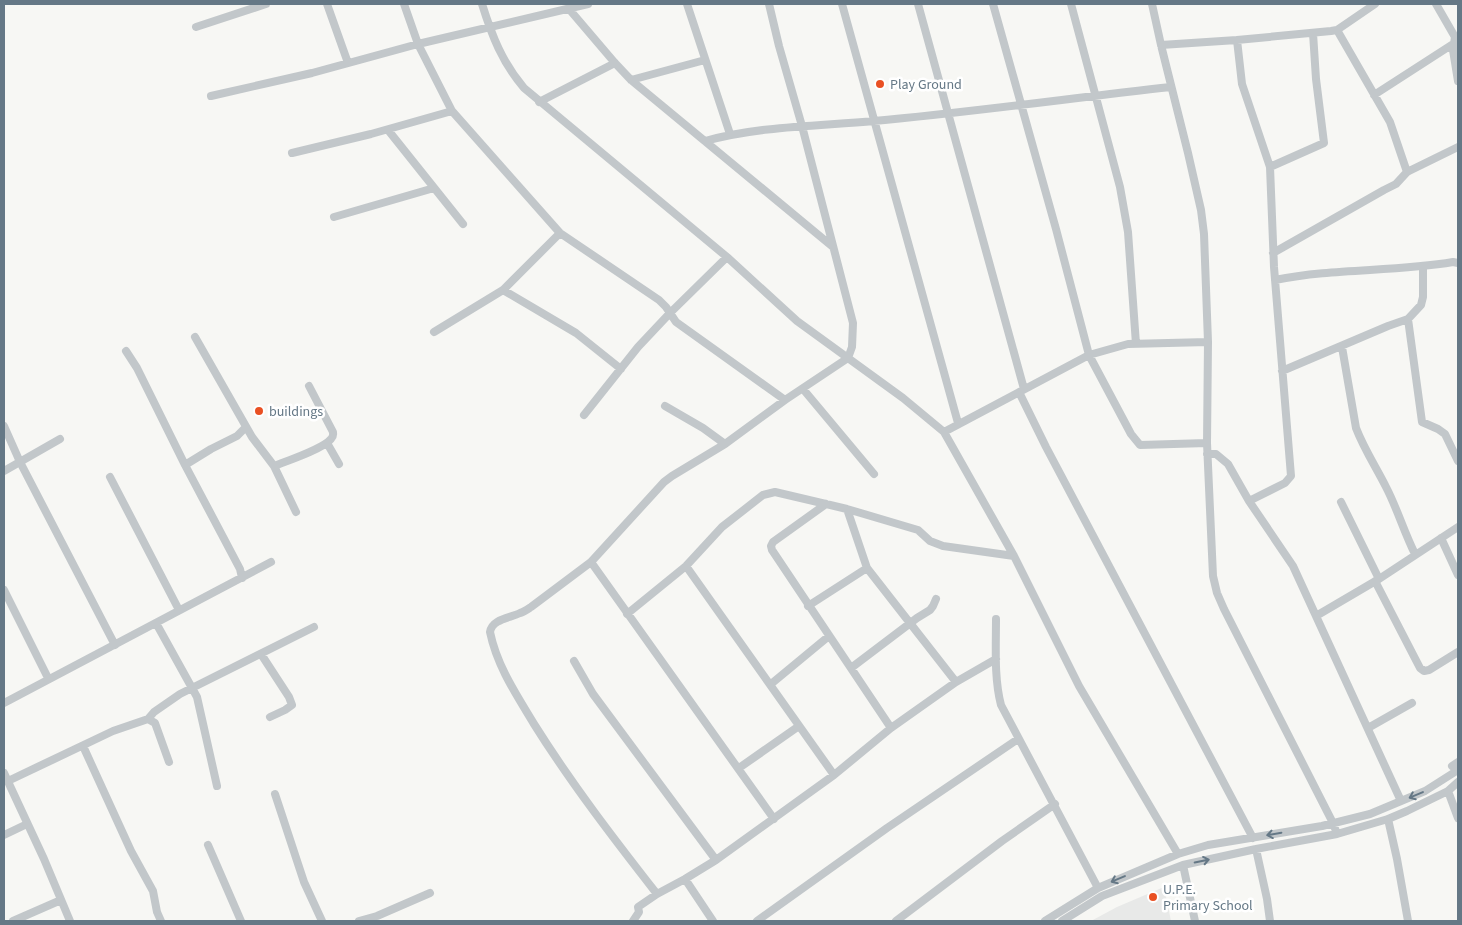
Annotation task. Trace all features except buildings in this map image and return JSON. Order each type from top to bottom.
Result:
[{"type":"street","points":[[196,27],[266,4]]},
{"type":"street","points":[[327,4],[348,63]]},
{"type":"street","points":[[404,4],[418,44],[452,111],[560,233],[659,300],[676,322],[785,400]]},
{"type":"street","points":[[482,4],[498,51],[513,74],[540,102],[727,257],[797,321],[903,398],[944,432],[1014,556],[1079,686],[1178,854]]},
{"type":"street","points":[[211,96],[564,8],[588,4]]},
{"type":"street","points":[[687,4],[730,134]]},
{"type":"street","points":[[657,894],[554,755],[507,680],[500,665],[490,632],[491,627],[495,623],[531,607],[591,562],[664,482],[725,444],[785,400],[848,358],[852,347],[853,324],[802,126],[778,46],[769,4]]},
{"type":"street","points":[[842,4],[958,423]]},
{"type":"street","points":[[918,4],[1021,391],[1046,447],[1253,838]]},
{"type":"street","points":[[993,4],[1022,104],[1089,356],[1131,434],[1140,445],[1207,443]]},
{"type":"street","points":[[1071,4],[1125,211],[1136,344]]},
{"type":"street","points":[[1152,4],[1160,45],[1201,210],[1206,268],[1208,342],[1207,454],[1213,576],[1217,594],[1337,834]]},
{"type":"street","points":[[1160,45],[1237,40],[1337,30],[1375,4]]},
{"type":"street","points":[[1436,4],[1454,37],[1453,44],[1458,81]]},
{"type":"street","points":[[564,8],[631,80],[833,247]]},
{"type":"street","points":[[1337,30],[1393,128],[1407,172]]},
{"type":"street","points":[[1270,167],[1322,145],[1325,140],[1316,78],[1313,33]]},
{"type":"street","points":[[1237,40],[1242,84],[1270,167],[1273,252],[1290,476],[1286,483],[1249,501]]},
{"type":"street","points":[[1374,94],[1453,44]]},
{"type":"street","points":[[631,80],[705,60]]},
{"type":"street","points":[[540,102],[615,63]]},
{"type":"street","points":[[705,141],[730,134],[802,126],[875,121],[1171,87]]},
{"type":"street","points":[[292,153],[388,130],[452,111]]},
{"type":"street","points":[[388,130],[463,224]]},
{"type":"street","points":[[1273,252],[1396,184],[1407,172],[1458,147]]},
{"type":"street","points":[[334,217],[434,188]]},
{"type":"street","points":[[434,332],[503,290],[560,233]]},
{"type":"street","points":[[584,415],[621,368],[670,313],[727,257]]},
{"type":"street","points":[[1275,280],[1306,274],[1458,263]]},
{"type":"street","points":[[1282,371],[1408,319],[1421,305],[1423,297],[1423,267]]},
{"type":"street","points":[[503,290],[576,333],[621,368]]},
{"type":"street","points":[[1408,319],[1422,422],[1445,434],[1458,461]]},
{"type":"street","points":[[195,337],[252,437],[274,466],[296,512]]},
{"type":"street","points":[[944,432],[1089,356],[1106,350],[1136,344],[1208,342]]},
{"type":"street","points":[[1342,347],[1356,428],[1386,488],[1415,554]]},
{"type":"street","points":[[126,350],[240,569],[242,578]]},
{"type":"street","points":[[274,466],[297,458],[327,443],[332,438],[334,432],[309,386]]},
{"type":"street","points":[[803,388],[874,474]]},
{"type":"street","points":[[665,406],[703,428],[725,444]]},
{"type":"street","points":[[4,426],[20,462],[115,645]]},
{"type":"street","points":[[185,465],[237,436],[246,426]]},
{"type":"street","points":[[237,436],[252,437]]},
{"type":"street","points":[[4,471],[60,439]]},
{"type":"street","points":[[327,443],[339,464]]},
{"type":"street","points":[[1207,454],[1216,454],[1228,464],[1249,501],[1289,558],[1401,801]]},
{"type":"street","points":[[110,477],[179,610]]},
{"type":"street","points":[[627,614],[686,566],[722,527],[767,493],[775,492],[826,504],[918,530],[930,541],[943,546],[1014,556]]},
{"type":"street","points":[[1341,502],[1420,668],[1424,671],[1429,670],[1458,652]]},
{"type":"street","points":[[826,504],[773,542],[772,550],[891,728]]},
{"type":"street","points":[[846,509],[867,568],[956,682]]},
{"type":"street","points":[[1316,616],[1377,580],[1458,527]]},
{"type":"street","points":[[1441,538],[1458,575]]},
{"type":"street","points":[[4,703],[48,678],[115,645],[271,562]]},
{"type":"street","points":[[591,562],[774,819]]},
{"type":"street","points":[[686,566],[834,775]]},
{"type":"street","points":[[808,606],[867,568]]},
{"type":"street","points":[[4,590],[48,678]]},
{"type":"street","points":[[851,668],[934,606],[936,599]]},
{"type":"street","points":[[996,620],[996,659],[1001,705],[1098,888]]},
{"type":"street","points":[[156,623],[197,697],[217,786]]},
{"type":"street","points":[[8,781],[113,731],[148,718],[180,694],[314,627]]},
{"type":"street","points":[[771,684],[829,636]]},
{"type":"street","points":[[261,654],[290,697],[292,705],[270,717]]},
{"type":"street","points":[[632,921],[639,912],[638,907],[716,860],[834,775],[891,728],[956,682],[996,659]]},
{"type":"street","points":[[574,661],[593,694],[716,860]]},
{"type":"street","points":[[1368,728],[1412,703]]},
{"type":"street","points":[[148,718],[155,723],[169,762]]},
{"type":"street","points":[[739,768],[800,726]]},
{"type":"street","points":[[757,921],[887,828],[1018,739]]},
{"type":"street","points":[[83,746],[130,851],[153,891],[157,912],[161,921]]},
{"type":"street","points":[[1045,921],[1098,888],[1178,854],[1208,845],[1333,823],[1370,814],[1425,791],[1456,766]]},
{"type":"street","points":[[4,773],[70,921]]},
{"type":"street","points":[[1062,921],[1102,896],[1183,865],[1337,834],[1388,819],[1448,791],[1458,782]]},
{"type":"street","points":[[1448,791],[1458,818]]},
{"type":"street","points":[[275,794],[304,882],[322,921]]},
{"type":"street","points":[[896,921],[1055,804]]},
{"type":"street","points":[[1388,819],[1408,921]]},
{"type":"street","points":[[4,835],[27,824]]},
{"type":"street","points":[[208,845],[241,921]]},
{"type":"street","points":[[1256,849],[1270,921]]},
{"type":"street","points":[[1183,865],[1195,921]]},
{"type":"street","points":[[684,879],[714,921]]},
{"type":"street","points":[[359,921],[376,919],[430,893]]},
{"type":"street","points":[[14,921],[61,900]]},
{"type":"shaded area","name":"U.P.E. Primary School","points":[[1164,887],[1171,921],[1091,921],[1117,907]]},
{"type":"place","name":"Play Ground","points":[[880,84]]},
{"type":"place","name":"buildings","points":[[259,411]]},
{"type":"place","name":"U.P.E. Primary School","points":[[1153,897]]}]
